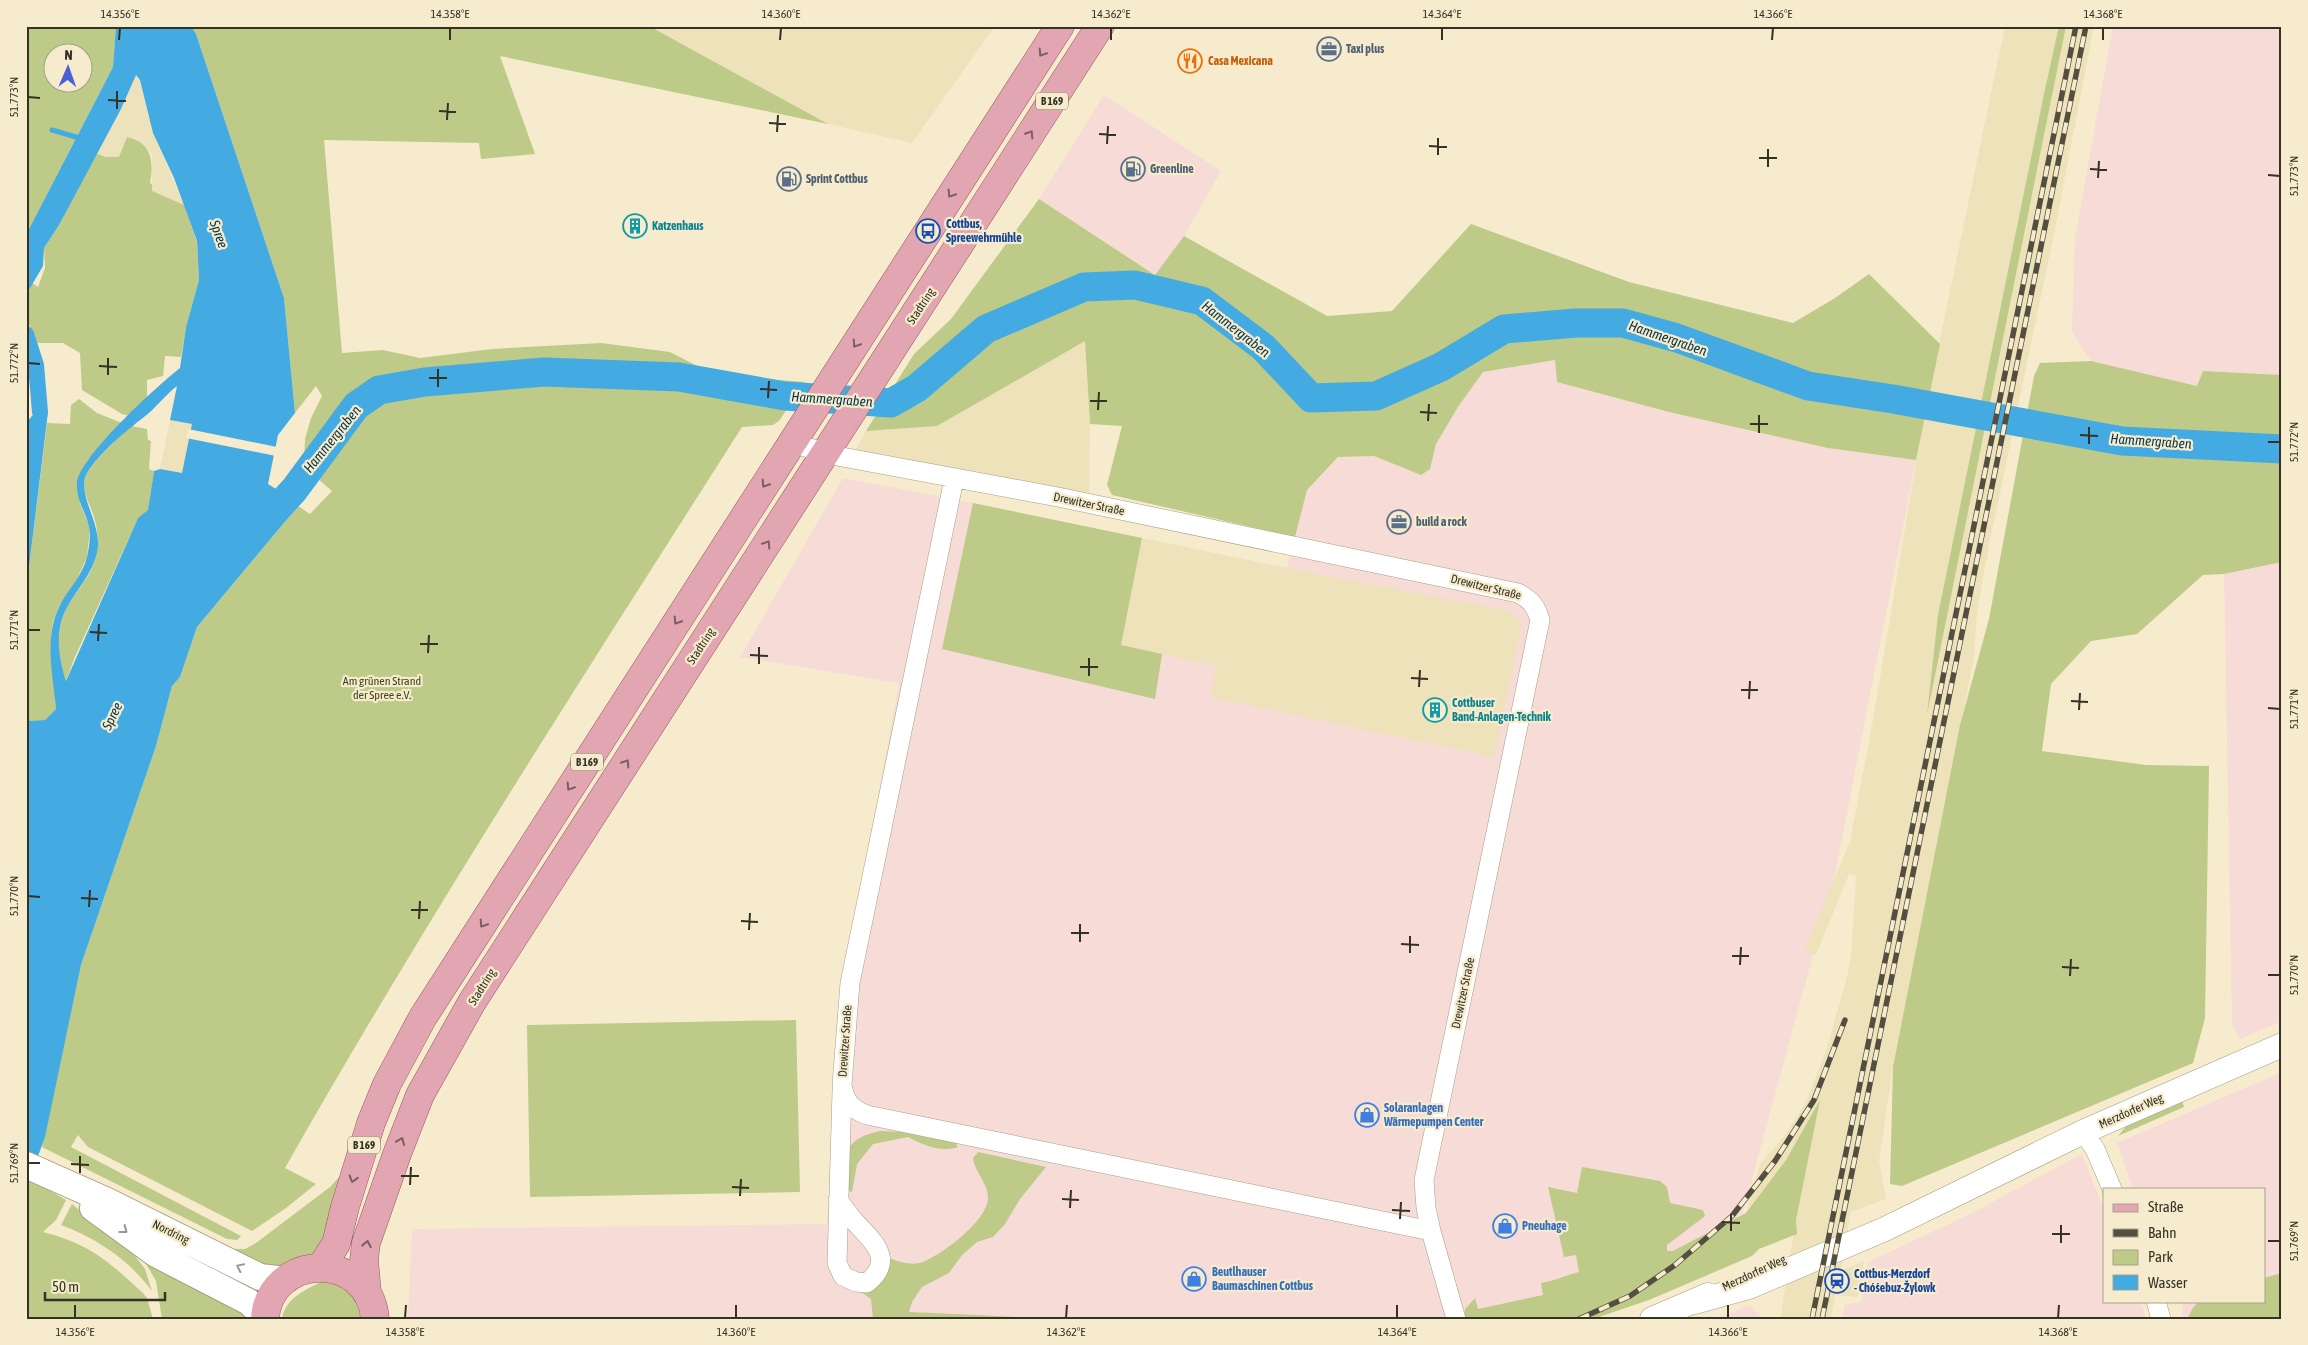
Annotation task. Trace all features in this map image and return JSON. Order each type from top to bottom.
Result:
[{"type":"main road","name":"B 169","points":[[321,1267],[336,1244],[371,1123],[384,1092],[423,1017],[1060,26]]},
{"type":"main road","name":"Stadtring","points":[[375,1319],[374,1306],[368,1292],[364,1260],[366,1243],[397,1154],[425,1086],[472,1002],[1100,26]]},
{"type":"main road","name":"Nordring","points":[[26,1165],[107,1201],[260,1277],[286,1280]]},
{"type":"main road","name":"Nordring","points":[[57,1180],[156,1254],[249,1302],[265,1318]]},
{"type":"main road","points":[[265,1318],[271,1295],[286,1280],[303,1270],[321,1267],[345,1272],[358,1281],[368,1292]]},
{"type":"street","name":"Drewitzer Straße","points":[[797,434],[954,479],[1058,497],[1518,593],[1528,598],[1536,608],[1540,620],[1424,1180],[1426,1208],[1431,1231],[1456,1319]]},
{"type":"street","name":"Drewitzer Straße","points":[[954,479],[850,983],[842,1085],[850,1107],[867,1115],[1431,1231]]},
{"type":"street","name":"Merzdorfer Weg","points":[[1652,1319],[1695,1302],[1749,1287],[1933,1207],[1981,1180],[2083,1132],[2282,1045]]},
{"type":"street","points":[[838,1200],[842,1085]]},
{"type":"street","points":[[2083,1132],[2094,1149],[2112,1188]]},
{"type":"street","points":[[2156,1302],[2161,1319]]},
{"type":"shaded area","points":[[649,26],[995,26],[912,143],[828,124]]},
{"type":"shaded area","points":[[2005,26],[2094,26],[2055,229],[1989,546],[1977,611],[1974,658],[1893,1067],[1879,1161],[1886,1199],[1851,1212],[1841,1271],[1864,1261],[1858,1297],[1835,1295],[1831,1319],[1780,1319],[1796,1220],[1819,1102],[1786,1160],[1746,1213],[1760,1164],[1786,1134],[1805,1104],[1825,1054],[1846,981],[1851,957],[1856,876],[1849,874],[1816,955],[1804,950],[1850,842],[1872,726],[1923,421]]},
{"type":"shaded area","points":[[2113,26],[2282,26],[2282,375],[2203,371],[2197,386],[2091,361],[2072,332],[2075,238]]},
{"type":"shaded area","points":[[1104,95],[1221,171],[1184,236],[1156,275],[1039,199]]},
{"type":"shaded area","points":[[1085,340],[1090,424],[1089,499],[853,454],[866,431],[937,426]]},
{"type":"shaded area","points":[[1555,360],[1557,382],[1669,412],[1828,448],[1916,460],[1835,874],[1730,1260],[1593,1319],[408,1319],[412,1229],[827,1224],[838,1013],[899,683],[740,657],[843,478],[1287,568],[1307,490],[1339,457],[1374,456],[1401,467],[1430,469],[1436,444],[1458,407],[1483,372]]},
{"type":"shaded area","points":[[170,420],[192,424],[182,473],[160,469]]},
{"type":"shaded area","points":[[1142,538],[1509,611],[1518,618],[1521,628],[1494,757],[1210,697],[1216,666],[1121,645]]},
{"type":"shaded area","points":[[2282,562],[2282,1021],[2240,1039],[2232,1023],[2224,574]]},
{"type":"shaded area","points":[[2282,1072],[2282,1319],[2182,1319],[2183,1308],[2180,1302],[2266,1302],[2266,1188],[2133,1188],[2117,1143]]},
{"type":"shaded area","points":[[2082,1154],[2103,1207],[2103,1302],[2141,1302],[2146,1319],[1843,1319],[1844,1305],[1861,1302],[1868,1262],[1968,1215]]},
{"type":"shaded area","points":[[1750,1305],[1764,1319],[1714,1319]]},
{"type":"green space","points":[[26,26],[116,26],[113,67],[29,229],[26,227]]},
{"type":"green space","name":"Am grünen Strand der Spree e.V.","points":[[191,26],[649,26],[828,124],[500,56],[535,154],[481,159],[479,143],[324,140],[342,353],[383,350],[420,358],[492,349],[601,343],[670,352],[703,369],[752,378],[805,382],[779,421],[773,425],[742,427],[451,887],[285,1168],[316,1184],[286,1208],[252,1231],[88,1147],[78,1135],[71,1147],[241,1236],[237,1240],[227,1239],[42,1147],[81,965],[156,746],[172,686],[180,677],[197,627],[298,506],[310,514],[332,491],[304,467],[305,439],[311,418],[322,396],[316,386],[295,413],[284,298],[196,34]]},
{"type":"green space","points":[[2059,26],[2066,26],[1927,715],[1938,615]]},
{"type":"green space","points":[[127,137],[142,143],[149,154],[152,168],[150,183],[184,205],[197,242],[199,280],[186,327],[181,357],[165,356],[163,376],[147,380],[147,398],[130,416],[122,414],[82,390],[80,353],[63,343],[36,343],[28,321],[26,306],[32,283],[38,287],[45,268],[44,248],[59,225],[96,153],[106,157],[123,145]]},
{"type":"green space","points":[[1039,199],[1155,275],[1184,236],[1327,316],[1392,311],[1471,224],[1629,282],[1793,323],[1835,298],[1869,274],[1940,344],[1916,460],[1828,448],[1669,412],[1557,382],[1555,360],[1483,372],[1458,407],[1436,444],[1430,469],[1421,475],[1374,456],[1338,457],[1307,490],[1295,537],[1112,495],[1107,485],[1122,426],[1090,424],[1085,341],[937,426],[866,431],[914,354],[951,319]]},
{"type":"green space","points":[[2091,361],[2197,386],[2203,371],[2282,375],[2282,562],[2224,574],[2203,575],[2137,634],[2091,641],[2051,684],[2042,751],[2146,765],[2209,766],[2205,1018],[2193,1063],[1902,1186],[1890,1184],[1893,1067],[1960,725],[1989,619],[2034,376],[2040,363]]},
{"type":"green space","points":[[79,399],[97,413],[122,423],[87,461],[80,503],[90,528],[87,557],[76,581],[59,606],[53,622],[51,639],[56,709],[45,720],[26,721],[26,592],[47,423],[70,424],[71,405]]},
{"type":"green space","points":[[131,426],[147,429],[148,440],[151,441],[149,469],[154,471],[148,511],[138,518],[74,659],[66,681],[59,652],[61,623],[69,604],[90,573],[97,551],[97,528],[86,497],[85,479],[96,460]]},
{"type":"green space","points":[[973,503],[1142,538],[1121,645],[1162,654],[1155,699],[942,649]]},
{"type":"green space","points":[[796,1020],[800,1192],[530,1197],[527,1025]]},
{"type":"green space","points":[[1820,1100],[1796,1220],[1797,1234],[1759,1249],[1752,1256],[1649,1300],[1593,1319],[1464,1319],[1465,1309],[1475,1298],[1478,1309],[1543,1295],[1541,1283],[1579,1272],[1576,1255],[1564,1257],[1548,1187],[1577,1193],[1582,1167],[1660,1181],[1667,1187],[1670,1203],[1703,1210],[1705,1216],[1667,1245],[1667,1251],[1673,1251],[1746,1213],[1786,1160]]},
{"type":"green space","points":[[2182,1101],[2184,1107],[2118,1136],[2128,1124]]},
{"type":"green space","points":[[880,1131],[904,1132],[955,1142],[958,1147],[939,1149],[908,1137],[873,1144],[857,1164],[852,1192],[847,1190],[846,1158],[848,1151],[858,1139]]},
{"type":"green space","points":[[978,1152],[1046,1167],[1020,1199],[1005,1224],[993,1237],[977,1242],[962,1255],[949,1273],[922,1287],[912,1302],[909,1312],[1064,1319],[873,1319],[871,1299],[861,1292],[875,1285],[889,1258],[910,1264],[932,1258],[963,1235],[981,1216],[988,1198],[986,1187],[974,1163],[973,1158]]},
{"type":"green space","points":[[341,1175],[327,1230],[317,1249],[307,1259],[271,1271],[225,1249],[245,1249],[256,1243],[330,1187]]},
{"type":"green space","points":[[30,1179],[66,1200],[56,1220],[43,1232],[74,1242],[98,1255],[143,1293],[147,1298],[153,1319],[26,1319],[26,1189]]},
{"type":"green space","points":[[72,1204],[135,1256],[145,1269],[152,1291],[133,1269],[111,1251],[61,1225]]},
{"type":"green space","points":[[142,1257],[235,1304],[249,1319],[162,1319],[156,1281]]},
{"type":"green space","points":[[2282,1273],[2282,1319],[2188,1319],[2193,1308],[2200,1302],[2266,1302],[2266,1277]]},
{"type":"green space","points":[[325,1280],[351,1285],[361,1319],[282,1319],[284,1311],[292,1299]]},
{"type":"sand","points":[[135,74],[140,79],[153,133],[184,205],[152,191],[152,154],[138,139],[127,137],[119,157],[106,157],[96,153],[121,109]]},
{"type":"water","name":"Spree","points":[[116,26],[191,26],[196,34],[284,298],[295,413],[278,435],[268,484],[284,494],[289,487],[299,494],[293,502],[298,506],[197,627],[180,677],[172,686],[156,746],[81,965],[45,1137],[26,1189],[26,721],[45,720],[56,709],[51,657],[54,619],[59,607],[85,564],[90,542],[89,527],[77,489],[81,471],[104,440],[154,390],[180,368],[186,327],[199,280],[197,241],[174,178],[153,133],[140,80],[136,75],[121,109],[59,225],[44,248],[43,266],[26,295],[26,238],[29,229],[113,67]],"holes":[[[177,386],[170,420],[192,424],[182,473],[160,469],[154,471],[148,510],[138,518],[66,681],[59,652],[61,622],[69,604],[91,570],[98,547],[96,527],[84,489],[87,473],[98,458],[113,443]]]},
{"type":"water","points":[[36,391],[41,391],[48,412],[26,592],[26,423],[37,410]]},
{"type":"pier","points":[[188,429],[277,447],[276,456],[186,438]]},
{"type":"waterway","points":[[52,130],[83,139]]},
{"type":"waterway","name":"Hammergraben","points":[[267,519],[294,490],[356,406],[379,390],[425,382],[544,372],[679,377],[785,396],[891,403],[917,388],[986,329],[1084,287],[1135,285],[1202,301],[1263,347],[1311,398],[1376,396],[1441,367],[1504,329],[1576,323],[1623,323],[1677,338],[1808,386],[1893,399],[2122,441],[2282,449]]},
{"type":"waterway","points":[[26,334],[36,365],[40,412]]},
{"type":"railway","points":[[1812,1319],[2076,26]]},
{"type":"railway","points":[[1822,1319],[2086,26]]},
{"type":"railway","points":[[1579,1319],[1630,1296],[1675,1265],[1732,1216],[1775,1161],[1814,1100],[1845,1020]]},
{"type":"place","name":"Taxi plus","points":[[1329,49]]},
{"type":"place","name":"Casa Mexicana","points":[[1190,61]]},
{"type":"place","name":"Greenline","points":[[1133,169]]},
{"type":"place","name":"Sprint Cottbus","points":[[789,179]]},
{"type":"place","name":"Katzenhaus","points":[[635,226]]},
{"type":"place","name":"Cottbus, Spreewehrmühle","points":[[928,231]]},
{"type":"place","name":"build a rock","points":[[1399,522]]},
{"type":"place","name":"Cottbuser Band-Anlagen-Technik","points":[[1435,710]]},
{"type":"place","name":"Solaranlagen Wärmepumpen Center","points":[[1367,1115]]},
{"type":"place","name":"Pneuhage","points":[[1505,1226]]},
{"type":"place","name":"Beutlhauser Baumaschinen Cottbus","points":[[1194,1279]]},
{"type":"place","name":"Cottbus-Merzdorf - Chóśebuz-Žylowk","points":[[1837,1281]]}]
